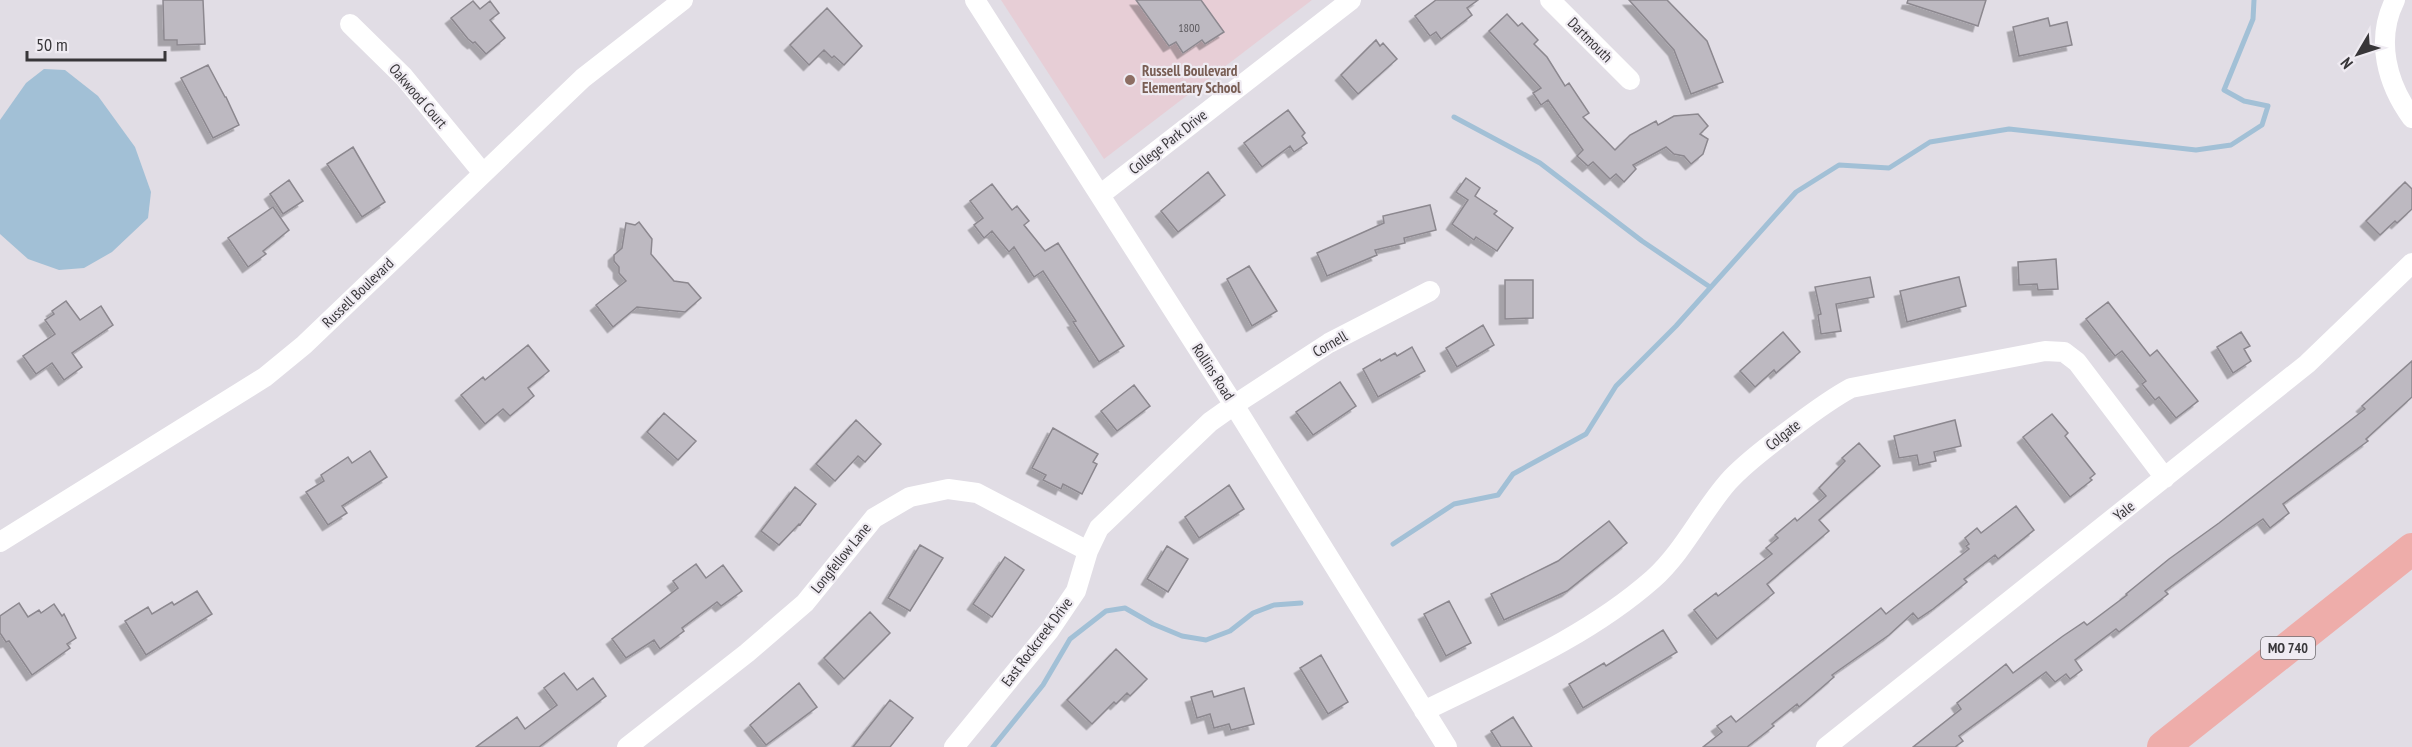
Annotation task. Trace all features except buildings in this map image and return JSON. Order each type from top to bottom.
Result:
[{"type":"main road","name":"MO 740","points":[[2163,747],[2412,549]]},
{"type":"street","name":"Russell Boulevard","points":[[0,542],[265,376],[304,345],[482,172],[583,78],[682,0]]},
{"type":"street","name":"Rollins Road","points":[[975,0],[1234,405],[1447,747]]},
{"type":"street","name":"College Park Drive","points":[[1100,195],[1351,0]]},
{"type":"street","name":"Dartmouth","points":[[1550,0],[1630,80]]},
{"type":"street","points":[[2395,0],[2386,31],[2386,62],[2393,86],[2412,118]]},
{"type":"street","name":"Oakwood Court","points":[[350,24],[404,77],[482,172]]},
{"type":"street","name":"Yale","points":[[1826,747],[2307,364],[2412,263]]},
{"type":"street","name":"Cornell","points":[[1234,405],[1329,343],[1430,291]]},
{"type":"street","name":"Colgate","points":[[1424,711],[1569,639],[1603,618],[1653,579],[1680,552],[1722,490],[1748,462],[1829,400],[1851,388],[2035,353],[2064,352],[2077,362],[2165,478]]},
{"type":"street","name":"East Rockcreek Drive","points":[[954,747],[1049,631],[1076,591],[1088,550],[1099,528],[1210,422],[1234,405]]},
{"type":"street","name":"Longfellow Lane","points":[[627,747],[747,653],[805,603],[874,518],[910,497],[948,489],[977,493],[1088,550]]},
{"type":"shaded area","name":"Russell Boulevard Elementary School","points":[[1001,0],[1312,0],[1104,159]]},
{"type":"water","points":[[44,69],[65,70],[98,96],[135,147],[151,192],[148,218],[112,252],[84,268],[59,270],[28,259],[0,234],[0,120],[26,83]]},
{"type":"waterway","points":[[1393,544],[1454,504],[1498,495],[1513,474],[1586,434],[1616,386],[1676,326],[1796,192],[1839,165],[1889,168],[1930,142],[2009,129],[2196,150],[2231,145],[2262,125],[2268,106],[2244,101],[2224,90],[2253,19],[2254,0]]},
{"type":"waterway","points":[[1454,117],[1540,163],[1642,241],[1710,287]]},
{"type":"waterway","points":[[993,747],[1043,685],[1070,639],[1106,611],[1125,608],[1153,624],[1182,636],[1206,640],[1230,631],[1253,613],[1274,605],[1301,603]]},
{"type":"place","name":"Russell Boulevard Elementary School","points":[[1130,80]]}]
